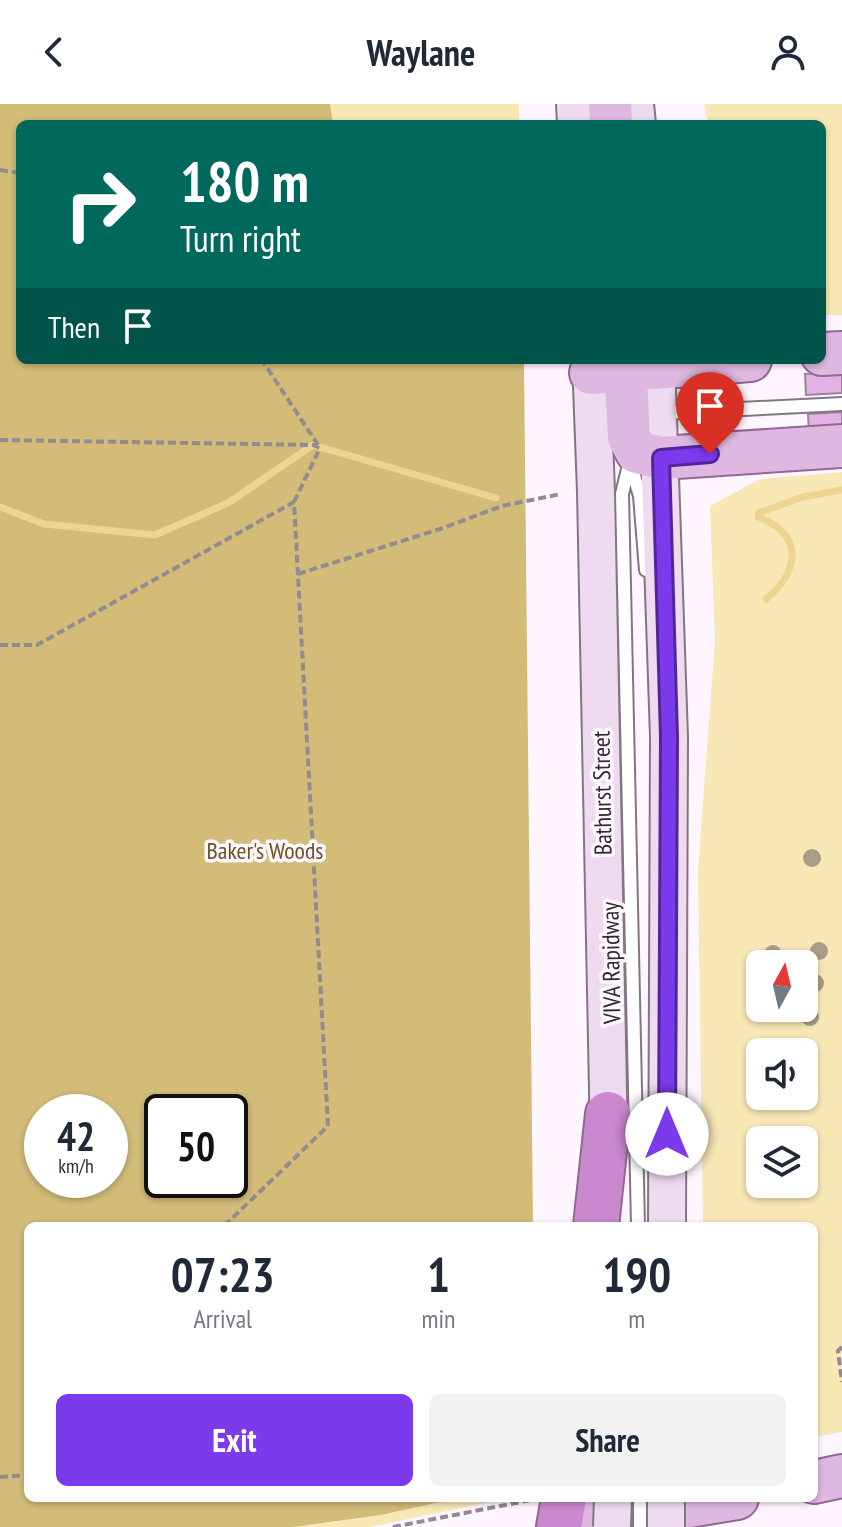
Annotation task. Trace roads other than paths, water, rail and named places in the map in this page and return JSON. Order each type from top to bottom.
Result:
[{"type":"highway","points":[[596,1222],[608,1114]]},
{"type":"highway","points":[[561,1527],[564,1502]]},
{"type":"main road","points":[[649,364],[624,365],[644,433],[669,737],[667,1222]]},
{"type":"main road","name":"Bathurst Street","points":[[610,1222],[597,508],[624,365]]},
{"type":"main road","points":[[644,433],[842,446]]},
{"type":"main road","points":[[818,1481],[842,1476]]},
{"type":"main road","points":[[612,1527],[613,1502]]},
{"type":"main road","points":[[666,1502],[666,1527]]},
{"type":"main road","points":[[561,1527],[713,1502]]},
{"type":"lane","points":[[647,590],[640,496],[644,433],[842,404]]},
{"type":"lane","name":"VIVA Rapidway","points":[[638,1222],[622,494],[644,433]]},
{"type":"lane","points":[[652,652],[669,737]]},
{"type":"lane","points":[[640,1502],[640,1527]]},
{"type":"waterway","points":[[0,507],[44,524],[155,535],[228,503],[313,445],[496,498]]},
{"type":"waterway","points":[[766,599],[786,577],[792,554],[790,543],[783,533],[758,517],[759,513],[802,497],[842,490]]},
{"type":"park label","name":"Baker's Woods","points":[[265,850]]}]
